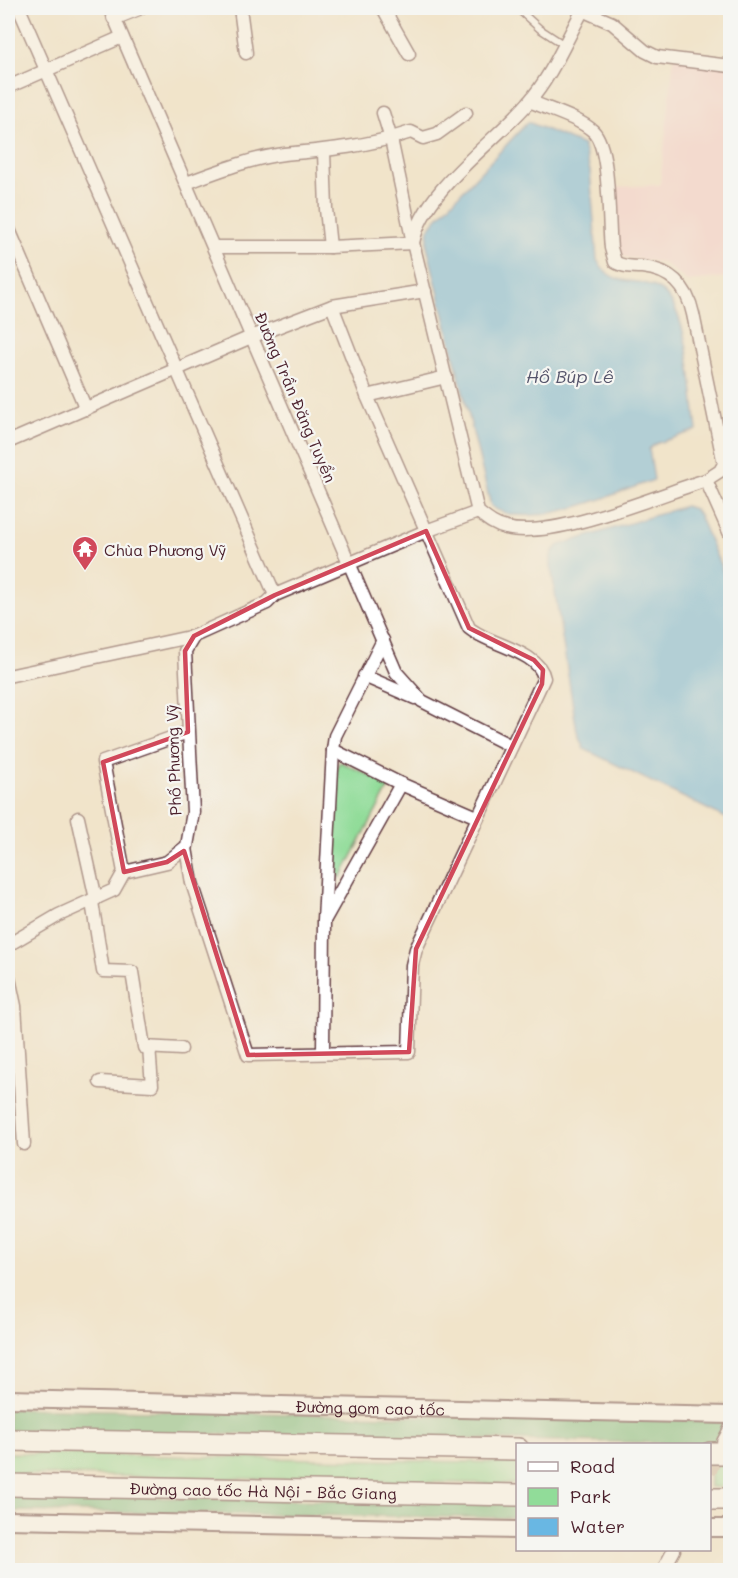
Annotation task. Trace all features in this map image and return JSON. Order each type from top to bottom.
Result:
[{"type":"highway","points":[[8,1440],[516,1449]]},
{"type":"highway","name":"Đường cao tốc Hà Nội - Bắc Giang","points":[[8,1485],[516,1495]]},
{"type":"highway","points":[[711,1499],[730,1499]]},
{"type":"main road","name":"Đường gom cao tốc","points":[[8,1399],[730,1415]]},
{"type":"main road","points":[[8,1520],[516,1530]]},
{"type":"main road","points":[[711,1528],[730,1528]]},
{"type":"street","points":[[20,8],[175,370],[275,595]]},
{"type":"street","points":[[112,13],[139,8]]},
{"type":"street","points":[[240,8],[246,53]]},
{"type":"street","points":[[382,8],[409,54]]},
{"type":"street","points":[[413,243],[416,227],[424,213],[484,145],[530,101],[583,9],[612,23],[645,51],[657,57],[730,66]]},
{"type":"street","name":"Đường Trần Đăng Tuyển","points":[[112,13],[396,672],[422,701],[511,746]]},
{"type":"street","points":[[8,87],[122,37]]},
{"type":"street","points":[[383,112],[478,512],[493,524],[504,528],[558,528],[706,480],[725,468],[693,314],[687,296],[678,283],[662,270],[619,265],[615,262],[611,248],[604,157],[598,138],[590,129],[530,101]]},
{"type":"street","points":[[186,183],[282,154],[324,152],[391,139],[411,132],[423,138],[437,134],[466,113]]},
{"type":"street","points":[[324,152],[330,247]]},
{"type":"street","points":[[8,227],[86,409]]},
{"type":"street","points":[[215,248],[330,247],[413,243]]},
{"type":"street","points":[[8,442],[251,337],[332,306],[424,291]]},
{"type":"street","points":[[124,872],[167,862],[186,848],[192,883],[249,1055],[409,1052],[412,965],[416,949],[542,684],[543,670],[534,660],[482,637],[469,628],[367,396],[332,306]]},
{"type":"street","points":[[367,396],[446,377]]},
{"type":"street","points":[[706,480],[730,534]]},
{"type":"street","points":[[8,676],[194,636],[267,603],[275,595],[426,531],[478,512]]},
{"type":"street","name":"Phố Phương Vỹ","points":[[186,848],[193,812],[185,651],[194,636]]},
{"type":"street","points":[[323,1053],[324,920],[335,736],[382,640]]},
{"type":"street","points":[[364,676],[422,701]]},
{"type":"street","points":[[8,945],[58,915],[114,890],[124,872],[103,762],[188,732]]},
{"type":"street","points":[[333,750],[401,784],[477,817]]},
{"type":"street","points":[[324,920],[401,784]]},
{"type":"street","points":[[78,818],[94,900],[103,971],[132,972],[144,1047],[181,1049]]},
{"type":"street","points":[[8,973],[15,1006],[24,1144]]},
{"type":"street","points":[[100,1082],[152,1085],[149,1047]]},
{"type":"street","points":[[721,1449],[730,1429]]},
{"type":"street","points":[[652,1570],[664,1568],[673,1551]]},
{"type":"lane","points":[[517,8],[540,29],[564,44]]},
{"type":"highlighted area","points":[[426,531],[469,628],[534,660],[543,670],[542,684],[416,949],[409,1052],[248,1055],[184,851],[167,862],[124,872],[103,762],[188,732],[185,651],[194,636],[275,595]]},
{"type":"shaded area","points":[[674,57],[730,61],[730,277],[687,281],[664,263],[623,257],[617,246],[614,187],[660,185]]},
{"type":"green space","points":[[341,762],[388,784],[389,787],[341,877],[336,876],[333,870],[336,773],[338,764]]},
{"type":"green space","points":[[8,1408],[711,1420],[721,1423],[723,1430],[714,1444],[8,1430]]},
{"type":"green space","points":[[8,1453],[516,1463],[516,1484],[8,1474]]},
{"type":"green space","points":[[711,1466],[730,1466],[730,1488],[711,1487]]},
{"type":"green space","points":[[8,1495],[516,1504],[516,1518],[8,1511]]},
{"type":"water","name":"Hồ Búp Lê","points":[[528,122],[583,145],[590,171],[597,260],[604,270],[618,279],[651,285],[670,300],[684,333],[697,430],[655,444],[649,449],[654,480],[572,508],[549,514],[527,516],[507,513],[491,506],[427,246],[429,229],[438,217]]},
{"type":"water","points":[[685,506],[694,509],[699,515],[730,588],[730,820],[584,749],[577,732],[551,567],[551,554],[560,545]]},
{"type":"tunnel","points":[[711,1471],[720,1449]]},
{"type":"place","name":"Chùa Phương Vỹ","points":[[85,572]]}]
